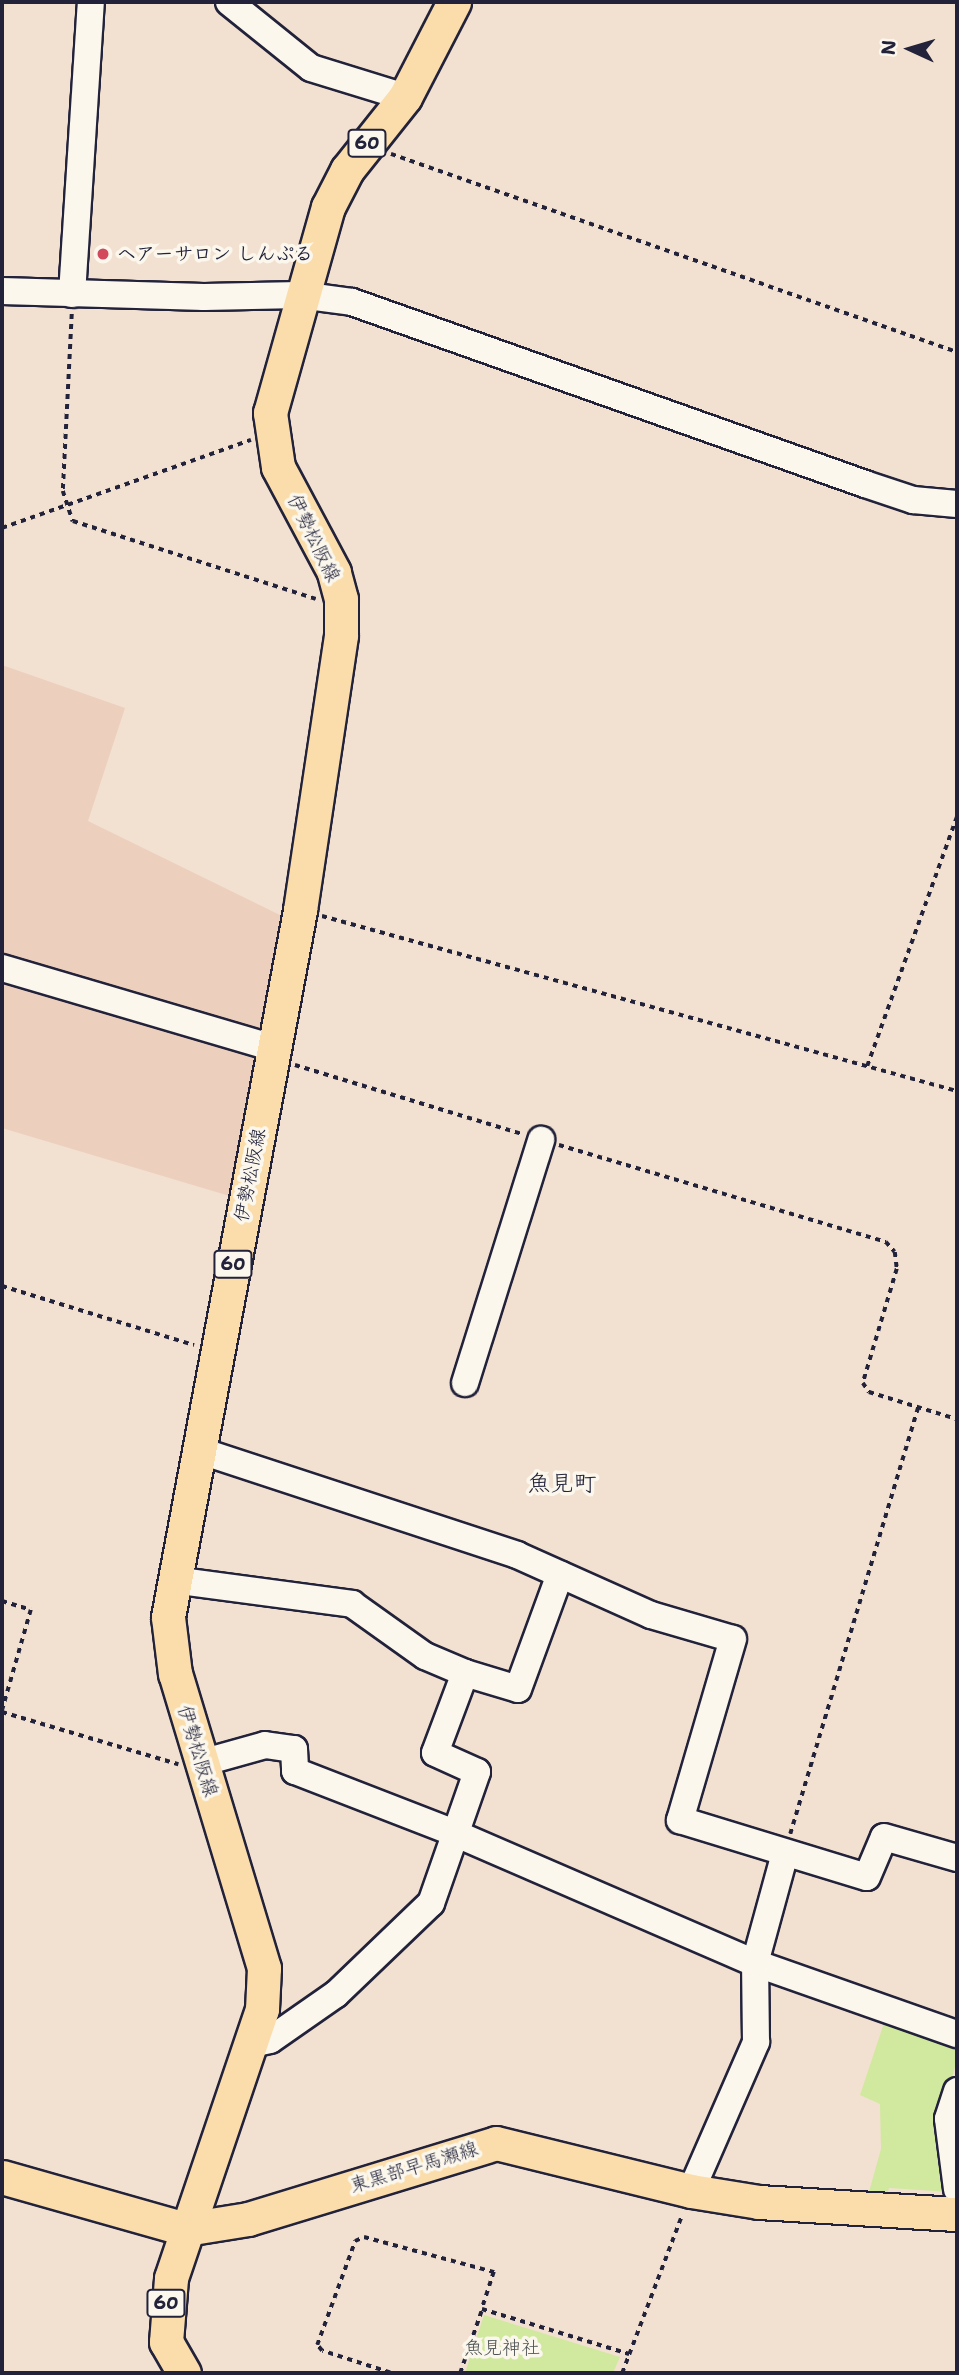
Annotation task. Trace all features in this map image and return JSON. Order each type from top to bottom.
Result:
[{"type":"main road","name":"伊勢松阪線","points":[[184,2373],[170,2353],[164,2328],[171,2278],[262,2009],[264,1968],[169,1648],[173,1580],[300,910],[338,663],[341,598],[334,572],[278,467],[271,428],[275,384],[328,207],[369,141],[405,97],[454,2]]},
{"type":"main road","name":"東黒部早馬瀬線","points":[[2,2177],[186,2230],[236,2222],[496,2143],[691,2191],[759,2202],[957,2214]]},
{"type":"street","points":[[72,294],[91,2]]},
{"type":"street","points":[[229,2],[311,68],[405,97]]},
{"type":"street","points":[[2,290],[72,294],[300,295],[384,312],[865,484],[913,500],[957,504]]},
{"type":"street","points":[[2,968],[273,1053]]},
{"type":"street","points":[[465,1384],[541,1140]]},
{"type":"street","points":[[198,1450],[517,1555],[651,1615],[733,1639],[680,1820],[867,1877],[884,1837],[957,1858]]},
{"type":"street","points":[[173,1580],[352,1604],[425,1656],[465,1673],[518,1689],[560,1574]]},
{"type":"street","points":[[251,2044],[270,2040],[336,1994],[431,1903],[452,1832],[477,1772],[435,1753],[465,1673]]},
{"type":"street","points":[[201,1763],[265,1745],[294,1749],[295,1771],[452,1832],[755,1963],[957,2034]]},
{"type":"street","points":[[691,2191],[756,2042],[755,1963],[785,1853]]},
{"type":"street","points":[[957,2091],[948,2119],[957,2189]]},
{"type":"path","points":[[369,141],[413,162],[957,352]]},
{"type":"path","points":[[72,294],[63,491],[73,521],[326,603],[341,598]]},
{"type":"path","points":[[2,528],[54,506],[67,506],[238,448],[271,428]]},
{"type":"path","points":[[867,1066],[957,816]]},
{"type":"path","points":[[300,910],[530,977],[957,1091]]},
{"type":"path","points":[[273,1053],[541,1140],[886,1242],[895,1252],[897,1269],[863,1383],[869,1392],[957,1419]]},
{"type":"path","points":[[2,1286],[216,1351]]},
{"type":"path","points":[[785,1853],[918,1406]]},
{"type":"path","points":[[2,1601],[31,1610],[2,1712],[168,1764],[201,1763]]},
{"type":"path","points":[[622,2373],[691,2191]]},
{"type":"path","points":[[390,2373],[322,2351],[317,2345],[355,2241],[364,2236],[494,2272],[460,2373]]},
{"type":"path","points":[[482,2309],[629,2354]]},
{"type":"shaded area","points":[[2,665],[125,708],[88,821],[286,918],[233,1197],[2,1128]]},
{"type":"green space","points":[[888,2011],[957,2041],[957,2059],[941,2119],[950,2192],[889,2188],[885,2201],[867,2199],[881,2149],[880,2104],[860,2095]]},
{"type":"green space","name":"魚見神社","points":[[484,2315],[620,2357],[613,2373],[465,2373]]},
{"type":"place","name":"ヘアーサロン しんぷる","points":[[103,254]]},
{"type":"district","name":"魚見町","points":[[562,1483]]}]
